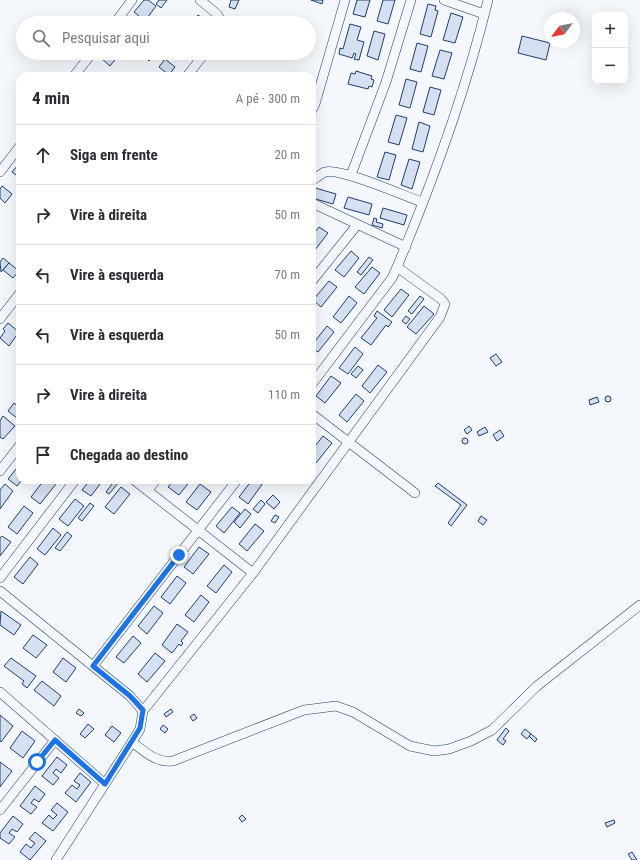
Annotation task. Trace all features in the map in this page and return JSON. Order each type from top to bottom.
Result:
[{"type":"street","points":[[119,16],[132,0]]},
{"type":"street","points":[[200,0],[218,16]]},
{"type":"street","points":[[316,101],[345,0]]},
{"type":"street","points":[[351,175],[386,82],[411,0]]},
{"type":"street","points":[[444,0],[484,14]]},
{"type":"street","points":[[316,379],[392,278],[397,267],[406,247],[463,89],[488,0]]},
{"type":"street","points":[[77,72],[87,60]]},
{"type":"street","points":[[190,72],[200,60]]},
{"type":"street","points":[[0,172],[16,151]]},
{"type":"street","points":[[316,178],[324,172],[334,171],[351,175],[422,202]]},
{"type":"street","points":[[316,206],[406,247]]},
{"type":"street","points":[[316,276],[357,225]]},
{"type":"street","points":[[56,860],[132,742],[140,728],[143,710],[254,573],[348,442],[431,331],[444,310],[445,304],[441,298],[397,267]]},
{"type":"street","points":[[0,319],[16,298]]},
{"type":"street","points":[[316,417],[415,493]]},
{"type":"street","points":[[0,471],[16,451]]},
{"type":"street","points":[[0,578],[72,484]]},
{"type":"street","points":[[140,484],[254,573]]},
{"type":"street","points":[[148,490],[153,484]]},
{"type":"street","points":[[93,666],[234,484]]},
{"type":"street","points":[[0,591],[130,696],[143,710]]},
{"type":"street","points":[[132,742],[155,758],[164,762],[173,761],[304,710],[336,706],[353,712],[410,746],[434,751],[449,749],[471,741],[492,730],[537,686],[640,605]]},
{"type":"street","points":[[0,692],[105,784]]},
{"type":"street","points":[[0,810],[55,740]]},
{"type":"building","points":[[144,0],[148,0],[156,6],[149,16],[139,16],[134,12]]},
{"type":"building","points":[[159,0],[167,0],[161,8],[156,4]]},
{"type":"building","points":[[231,0],[239,0],[235,9],[229,7]]},
{"type":"building","points":[[311,0],[323,0],[322,4]]},
{"type":"building","points":[[357,0],[370,0],[365,17],[353,14]]},
{"type":"building","points":[[383,0],[395,0],[388,24],[377,21]]},
{"type":"building","points":[[428,4],[436,6],[435,10],[438,11],[431,37],[420,34]]},
{"type":"building","points":[[451,13],[463,17],[455,43],[443,40]]},
{"type":"building","points":[[350,24],[361,27],[357,40],[364,42],[359,60],[354,59],[356,54],[354,53],[352,58],[339,54],[340,48],[343,49]]},
{"type":"building","points":[[374,31],[385,34],[378,60],[367,56]]},
{"type":"building","points":[[522,36],[544,42],[544,48],[549,48],[546,60],[518,53]]},
{"type":"building","points":[[417,43],[428,46],[421,72],[410,69]]},
{"type":"building","points":[[440,50],[452,53],[444,79],[432,76]]},
{"type":"building","points":[[103,60],[115,60],[110,66]]},
{"type":"building","points":[[164,60],[166,60],[175,67],[171,72],[165,72],[159,67]]},
{"type":"building","points":[[356,71],[372,76],[371,79],[374,80],[372,87],[369,86],[368,89],[348,84],[351,73],[355,74]]},
{"type":"building","points":[[406,79],[417,82],[410,108],[399,105]]},
{"type":"building","points":[[430,87],[441,90],[434,115],[423,112]]},
{"type":"building","points":[[396,115],[407,118],[399,145],[388,142]]},
{"type":"building","points":[[419,122],[430,126],[423,152],[412,149]]},
{"type":"building","points":[[385,152],[396,155],[389,180],[377,177]]},
{"type":"building","points":[[409,159],[420,162],[412,189],[401,185]]},
{"type":"building","points":[[16,167],[16,175],[12,172]]},
{"type":"building","points":[[2,186],[12,194],[5,203],[0,198],[0,189]]},
{"type":"building","points":[[316,188],[336,194],[333,204],[316,199]]},
{"type":"building","points":[[348,197],[372,204],[369,215],[344,208]]},
{"type":"building","points":[[383,208],[407,215],[404,225],[380,218]]},
{"type":"building","points":[[374,218],[377,219],[376,222],[383,224],[382,228],[372,225]]},
{"type":"building","points":[[319,227],[328,233],[316,249],[316,231]]},
{"type":"building","points":[[351,251],[359,258],[344,277],[335,270]]},
{"type":"building","points":[[369,257],[373,260],[361,275],[357,272]]},
{"type":"building","points":[[3,258],[9,263],[1,272],[0,262]]},
{"type":"building","points":[[9,263],[16,269],[16,274],[13,278],[3,270]]},
{"type":"building","points":[[372,267],[380,273],[364,294],[355,287]]},
{"type":"building","points":[[329,281],[337,287],[321,307],[316,303],[316,296]]},
{"type":"building","points":[[401,289],[409,295],[392,317],[384,310]]},
{"type":"building","points":[[349,296],[357,303],[341,323],[333,317]]},
{"type":"building","points":[[420,296],[424,299],[412,314],[408,311]]},
{"type":"building","points":[[424,306],[434,314],[416,334],[407,327]]},
{"type":"building","points":[[377,311],[392,322],[388,327],[386,325],[371,345],[361,338],[377,318],[374,316]]},
{"type":"building","points":[[406,316],[410,319],[406,324],[402,321]]},
{"type":"building","points":[[8,323],[16,330],[16,336],[9,346],[0,338],[5,331],[3,329]]},
{"type":"building","points":[[327,326],[334,332],[318,352],[316,351],[316,340]]},
{"type":"building","points":[[355,347],[363,354],[348,374],[339,368]]},
{"type":"building","points":[[496,354],[502,362],[496,366],[490,358]]},
{"type":"building","points":[[378,365],[387,372],[370,393],[362,386]]},
{"type":"building","points":[[358,366],[363,370],[356,378],[351,374]]},
{"type":"building","points":[[331,376],[341,383],[325,403],[316,396]]},
{"type":"building","points":[[356,394],[364,401],[347,422],[339,415]]},
{"type":"building","points":[[608,396],[611,399],[608,402],[605,399]]},
{"type":"building","points":[[597,397],[599,402],[590,405],[589,400]]},
{"type":"building","points":[[14,403],[16,405],[16,417],[8,411]]},
{"type":"building","points":[[3,416],[15,426],[3,439],[0,437],[0,421]]},
{"type":"building","points":[[469,426],[472,430],[467,434],[464,430]]},
{"type":"building","points":[[485,427],[488,432],[479,436],[477,432]]},
{"type":"building","points":[[500,430],[504,436],[497,441],[493,435]]},
{"type":"building","points":[[323,436],[332,443],[316,463],[316,445]]},
{"type":"building","points":[[465,438],[468,441],[465,444],[462,441]]},
{"type":"building","points":[[16,469],[16,484],[19,484],[17,486],[8,479]]},
{"type":"building","points":[[438,483],[467,505],[451,526],[448,523],[461,505],[435,486]]},
{"type":"building","points":[[5,484],[13,491],[0,509],[0,490]]},
{"type":"building","points":[[41,484],[56,484],[40,504],[31,497]]},
{"type":"building","points":[[87,484],[100,484],[91,496],[82,490]]},
{"type":"building","points":[[112,484],[117,484],[109,494],[106,492]]},
{"type":"building","points":[[171,484],[188,484],[179,495],[168,487]]},
{"type":"building","points":[[200,484],[211,492],[197,510],[186,502]]},
{"type":"building","points":[[249,484],[262,484],[248,504],[239,497]]},
{"type":"building","points":[[121,487],[130,494],[114,514],[105,507]]},
{"type":"building","points":[[273,495],[280,502],[274,509],[266,502]]},
{"type":"building","points":[[75,499],[84,506],[68,526],[59,519]]},
{"type":"building","points":[[261,500],[265,504],[258,513],[253,509]]},
{"type":"building","points":[[90,503],[94,506],[82,521],[78,518]]},
{"type":"building","points":[[24,506],[33,513],[17,534],[8,527]]},
{"type":"building","points":[[232,507],[240,513],[224,533],[216,526]]},
{"type":"building","points":[[245,509],[251,514],[240,528],[234,522]]},
{"type":"building","points":[[275,515],[279,517],[275,523],[271,521]]},
{"type":"building","points":[[481,516],[487,520],[483,525],[478,521]]},
{"type":"building","points":[[255,524],[264,531],[247,551],[239,544]]},
{"type":"building","points":[[53,528],[61,535],[45,555],[37,549]]},
{"type":"building","points":[[67,532],[72,536],[60,551],[55,548]]},
{"type":"building","points":[[2,536],[11,542],[0,556],[0,538]]},
{"type":"building","points":[[199,547],[209,554],[193,574],[184,567]]},
{"type":"building","points":[[30,557],[38,564],[23,584],[14,577]]},
{"type":"building","points":[[224,565],[232,572],[216,593],[207,586]]},
{"type":"building","points":[[177,576],[186,583],[170,604],[161,597]]},
{"type":"building","points":[[201,595],[209,602],[194,622],[185,615]]},
{"type":"building","points":[[154,606],[163,613],[147,634],[138,626]]},
{"type":"building","points":[[1,611],[21,625],[14,635],[0,625]]},
{"type":"building","points":[[177,624],[188,632],[181,641],[183,643],[181,646],[179,644],[172,653],[162,645]]},
{"type":"building","points":[[33,635],[47,645],[36,658],[23,648]]},
{"type":"building","points":[[133,636],[141,643],[124,663],[116,657]]},
{"type":"building","points":[[155,653],[165,661],[147,682],[138,674]]},
{"type":"building","points":[[11,658],[36,676],[27,688],[22,684],[24,681],[4,666]]},
{"type":"building","points":[[63,658],[76,668],[66,682],[53,672]]},
{"type":"building","points":[[42,681],[61,696],[54,706],[34,690]]},
{"type":"building","points":[[79,709],[84,713],[81,716],[76,713]]},
{"type":"building","points":[[171,709],[173,712],[166,717],[164,714]]},
{"type":"building","points":[[194,714],[197,718],[193,721],[190,717]]},
{"type":"building","points":[[0,715],[13,726],[1,742],[0,741]]},
{"type":"building","points":[[88,724],[94,729],[85,738],[80,734]]},
{"type":"building","points":[[163,725],[168,729],[165,733],[160,729]]},
{"type":"building","points":[[112,726],[121,733],[114,742],[105,735]]},
{"type":"building","points":[[506,728],[509,731],[503,739],[506,741],[503,745],[497,740]]},
{"type":"building","points":[[525,729],[531,734],[527,739],[521,734]]},
{"type":"building","points":[[22,731],[35,741],[23,758],[10,748]]},
{"type":"building","points":[[531,734],[537,739],[535,742],[529,736]]},
{"type":"building","points":[[57,757],[67,765],[61,773],[56,769],[53,773],[59,778],[53,785],[42,776]]},
{"type":"building","points":[[0,762],[12,771],[0,787]]},
{"type":"building","points":[[80,773],[91,782],[76,802],[65,793],[72,785],[77,789],[80,785],[74,781]]},
{"type":"building","points":[[35,786],[45,794],[39,802],[34,799],[31,803],[37,807],[31,814],[20,806]]},
{"type":"building","points":[[57,803],[68,812],[53,831],[42,823],[49,815],[53,819],[57,815],[51,810]]},
{"type":"building","points":[[242,815],[246,819],[242,822],[239,818]]},
{"type":"building","points":[[13,816],[23,824],[17,832],[12,829],[9,833],[15,837],[9,844],[0,838],[0,833]]},
{"type":"building","points":[[614,820],[615,823],[607,827],[605,823]]},
{"type":"building","points":[[35,832],[46,841],[30,860],[20,852],[26,844],[31,848],[35,843],[29,839]]},
{"type":"building","points":[[632,852],[637,860],[632,860],[628,854]]},
{"type":"route","points":[[37,762],[55,740],[105,784],[140,728],[143,719],[143,710],[130,696],[93,666],[179,555]]}]
